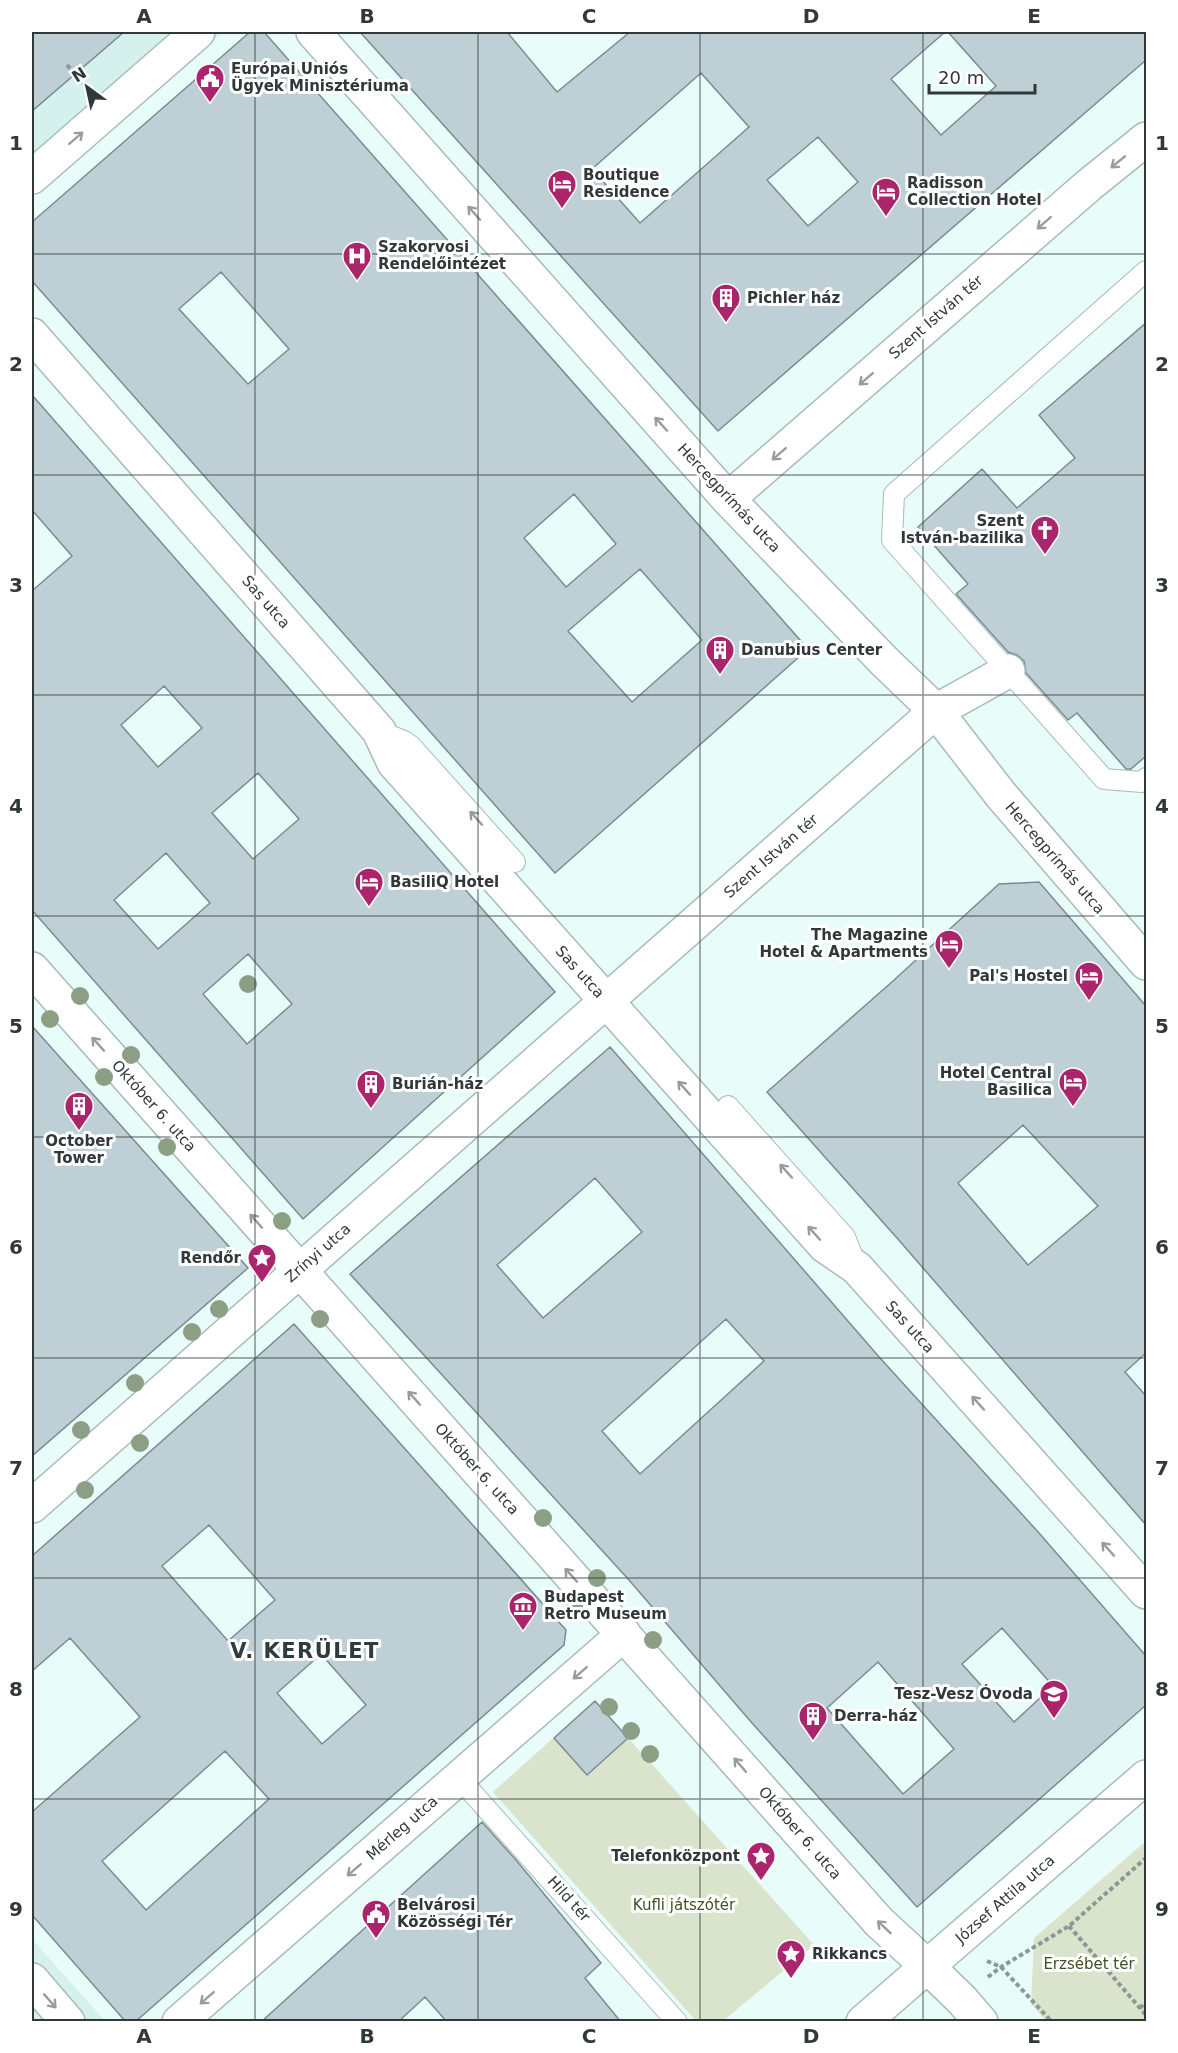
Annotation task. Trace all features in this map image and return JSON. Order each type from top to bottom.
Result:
[{"type":"street","points":[[32,177],[198,32]]},
{"type":"street","name":"Hercegprímás utca","points":[[313,32],[728,499],[884,661],[936,711],[1001,795],[1140,944]]},
{"type":"street","name":"Szent István tér","points":[[728,499],[1146,138]]},
{"type":"street","name":"Sas utca","points":[[32,335],[379,730],[394,764],[825,1246],[857,1268],[1146,1592]]},
{"type":"street","name":"Szent István tér","points":[[606,1001],[936,711],[1008,671]]},
{"type":"street","name":"Október 6. utca","points":[[32,969],[879,1922],[927,1966]]},
{"type":"street","name":"Zrínyi utca","points":[[32,1506],[606,1001]]},
{"type":"street","name":"Mérleg utca","points":[[179,2022],[624,1634]]},
{"type":"street","name":"József Attila utca","points":[[863,2022],[1146,1777]]},
{"type":"street","points":[[927,1966],[971,2011]]},
{"type":"street","points":[[32,1980],[68,2022]]},
{"type":"lane","points":[[1146,271],[894,494],[892,540],[1104,779],[1142,782],[1146,778]]},
{"type":"lane","points":[[379,730],[411,746],[515,862]]},
{"type":"lane","points":[[728,1106],[845,1237],[857,1268]]},
{"type":"lane","name":"Hild tér","points":[[459,1778],[677,2022]]},
{"type":"path","points":[[971,2011],[1001,1967],[1069,1926],[1146,1858]]},
{"type":"path","points":[[1069,1926],[1146,2015]]},
{"type":"path","points":[[1001,1967],[1052,2022]]},
{"type":"path","points":[[1140,2008],[1146,2002]]},
{"type":"shaded area","points":[[32,32],[223,32],[32,193]]},
{"type":"shaded area","points":[[32,1939],[105,2021],[32,2021]]},
{"type":"green space","name":"Kufli játszótér","points":[[595,1701],[814,1945],[723,2021],[696,2021],[493,1792]]},
{"type":"green space","name":"Erzsébet tér","points":[[1146,1841],[1146,2021],[1046,2021],[1031,2004],[1034,1938]]},
{"type":"building","points":[[32,32],[124,32],[32,111]]},
{"type":"building","points":[[250,32],[264,32],[808,649],[555,873],[32,281],[32,222]],"holes":[[[221,272],[289,349],[248,384],[179,309]],[[574,494],[616,544],[566,587],[524,538]],[[640,569],[702,640],[632,702],[568,631]]]},
{"type":"building","points":[[360,32],[507,32],[557,92],[630,32],[945,32],[891,79],[941,135],[996,86],[948,32],[1146,32],[1146,60],[718,431]],"holes":[[[701,73],[749,127],[640,223],[592,169]],[[818,137],[858,182],[808,226],[767,180]]]},
{"type":"building","name":"Szent István-bazilika","points":[[1146,323],[1146,756],[1131,769],[1126,769],[1077,713],[1068,720],[1026,673],[1024,661],[1008,652],[956,594],[968,584],[918,527],[982,469],[1017,508],[1075,458],[1039,415]]},
{"type":"building","points":[[32,395],[555,992],[303,1219],[32,910],[32,591],[72,556],[32,510]],"holes":[[[164,686],[202,728],[158,767],[121,725]],[[258,773],[299,819],[253,859],[212,813]],[[166,853],[210,903],[158,949],[114,900]],[[248,954],[292,1004],[247,1044],[203,994]]]},
{"type":"building","points":[[1039,882],[1146,1006],[1146,1353],[1125,1372],[1146,1396],[1146,1525],[767,1092],[999,884]],"holes":[[[1023,1125],[1098,1206],[1028,1265],[958,1183]]]},
{"type":"building","points":[[32,1026],[248,1268],[32,1456]]},
{"type":"building","points":[[610,1047],[880,1358],[1039,1533],[1146,1656],[1146,1705],[917,1907],[752,1723],[629,1580],[350,1274]],"holes":[[[595,1178],[642,1232],[543,1318],[497,1265]],[[726,1319],[764,1361],[640,1474],[602,1431]],[[1002,1628],[1053,1686],[1014,1722],[962,1664]],[[878,1662],[954,1749],[903,1794],[827,1708]]]},
{"type":"building","points":[[294,1324],[566,1630],[564,1645],[135,2022],[126,2022],[32,1915],[32,1812],[140,1717],[70,1638],[32,1671],[32,1556]],"holes":[[[209,1525],[275,1600],[228,1641],[162,1566]],[[321,1654],[366,1705],[322,1744],[277,1693]],[[225,1751],[269,1799],[146,1910],[102,1861]]]},
{"type":"building","points":[[595,1701],[628,1738],[587,1775],[554,1738]]},
{"type":"building","points":[[482,1822],[601,1963],[585,1978],[621,2022],[447,2022],[425,1997],[398,2022],[261,2022]]},
{"type":"place","name":"Európai Uniós Ügyek Minisztériuma","points":[[210,104]]},
{"type":"place","name":"Boutique Residence","points":[[562,210]]},
{"type":"place","name":"Radisson Collection Hotel","points":[[886,218]]},
{"type":"place","name":"Szakorvosi Rendelőintézet","points":[[357,282]]},
{"type":"place","name":"Pichler ház","points":[[726,324]]},
{"type":"place","name":"Szent István-bazilika","points":[[1045,556]]},
{"type":"place","name":"Danubius Center","points":[[720,676]]},
{"type":"place","name":"BasiliQ Hotel","points":[[369,908]]},
{"type":"place","name":"The Magazine Hotel & Apartments","points":[[949,970]]},
{"type":"place","name":"Pal's Hostel","points":[[1089,1002]]},
{"type":"place","name":"Hotel Central Basilica","points":[[1073,1108]]},
{"type":"place","name":"Burián-ház","points":[[371,1110]]},
{"type":"place","name":"October Tower","points":[[79,1132]]},
{"type":"place","name":"Rendőr","points":[[262,1284]]},
{"type":"place","name":"Budapest Retro Museum","points":[[523,1632]]},
{"type":"place","name":"Tesz-Vesz Óvoda","points":[[1054,1720]]},
{"type":"place","name":"Derra-ház","points":[[813,1742]]},
{"type":"place","name":"Telefonközpont","points":[[761,1882]]},
{"type":"place","name":"Belvárosi Közösségi Tér","points":[[376,1940]]},
{"type":"place","name":"Rikkancs","points":[[791,1980]]},
{"type":"district","name":"V. KERÜLET","points":[[305,1651]]}]
